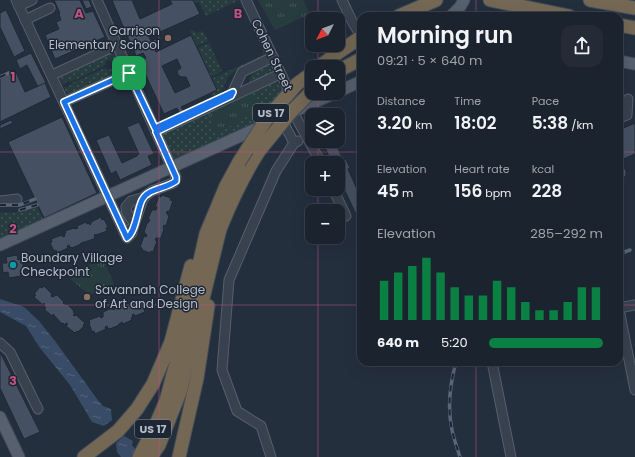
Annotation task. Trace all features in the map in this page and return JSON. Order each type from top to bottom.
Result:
[{"type":"highway","points":[[408,12],[436,0]]},
{"type":"highway","points":[[590,0],[635,8]]},
{"type":"highway","points":[[492,1],[548,12]]},
{"type":"highway","points":[[623,27],[635,29]]},
{"type":"highway","points":[[623,30],[635,29]]},
{"type":"highway","points":[[328,60],[357,39]]},
{"type":"highway","points":[[345,67],[357,61]]},
{"type":"highway","name":"US 17","points":[[151,457],[159,445],[170,405],[183,337],[206,234],[226,186],[239,162],[268,117],[297,84],[305,78]]},
{"type":"highway","name":"US 17","points":[[139,457],[154,429],[180,392],[220,229],[228,207],[249,166],[259,151],[291,112],[305,98]]},
{"type":"highway","points":[[84,457],[118,431],[137,409],[153,384],[171,342],[198,241],[217,208]]},
{"type":"highway","points":[[179,457],[204,339],[214,253]]},
{"type":"main road","points":[[623,62],[635,64]]},
{"type":"main road","points":[[345,89],[357,83]]},
{"type":"main road","points":[[0,245],[320,100]]},
{"type":"main road","points":[[0,417],[19,457]]},
{"type":"street","points":[[32,0],[17,3],[52,75],[125,235],[134,226],[145,196]]},
{"type":"street","points":[[97,0],[176,177],[176,181],[131,201],[126,207],[127,213],[134,226]]},
{"type":"street","name":"Cohen Street","points":[[246,0],[280,74],[305,134]]},
{"type":"street","points":[[342,0],[357,30]]},
{"type":"street","points":[[25,20],[50,8]]},
{"type":"street","points":[[52,75],[117,45]]},
{"type":"street","points":[[232,94],[242,72],[272,57]]},
{"type":"street","points":[[64,102],[129,73]]},
{"type":"street","points":[[156,130],[232,94],[280,74]]},
{"type":"street","points":[[623,116],[627,115],[628,99]]},
{"type":"street","points":[[281,118],[294,143]]},
{"type":"street","points":[[271,457],[262,426],[237,411],[222,370],[229,280],[276,171],[294,143],[305,138]]},
{"type":"street","points":[[336,196],[346,216]]},
{"type":"street","points":[[0,201],[17,199]]},
{"type":"street","points":[[623,308],[635,305]]},
{"type":"street","points":[[623,329],[635,390]]},
{"type":"street","points":[[0,343],[10,352],[38,409]]},
{"type":"street","points":[[493,366],[511,457]]},
{"type":"green space","points":[[193,0],[239,0],[206,16],[199,2],[195,3]]},
{"type":"green space","points":[[258,0],[303,0],[309,12],[305,12],[305,16],[275,30]]},
{"type":"green space","points":[[192,30],[197,33],[203,31],[208,41],[196,46],[190,31]]},
{"type":"green space","points":[[209,43],[222,71],[211,77],[198,49],[199,47]]},
{"type":"green space","points":[[263,48],[265,54],[263,58],[232,73],[228,77],[220,95],[213,99],[210,93],[217,90],[213,78],[263,55]]},
{"type":"green space","points":[[111,52],[118,58],[114,62],[107,60],[104,66],[71,82],[67,81],[63,85],[60,79],[62,74]]},
{"type":"green space","points":[[120,63],[122,68],[117,73],[71,95],[67,94],[64,87],[68,87],[72,83],[105,68],[109,70],[114,64]]},
{"type":"green space","points":[[265,64],[270,66],[272,73],[251,83],[249,80],[254,69]]},
{"type":"green space","points":[[274,80],[283,91],[252,127],[178,159],[173,157],[163,134]]},
{"type":"green space","points":[[250,92],[259,109],[235,124],[216,132],[207,112]]},
{"type":"green space","points":[[37,206],[43,219],[0,240],[0,212],[18,212]]},
{"type":"green space","points":[[103,259],[114,284],[89,295],[66,275]]},
{"type":"green space","points":[[98,265],[106,282],[98,286],[90,268]]},
{"type":"water","points":[[0,299],[24,307],[39,321],[97,399],[103,406],[111,409],[112,420],[104,426],[92,422],[70,385],[40,348],[26,326],[0,312]]},
{"type":"water","points":[[124,436],[133,441],[132,445],[142,457],[121,457],[117,452],[116,443]]},
{"type":"building","points":[[54,0],[80,0],[86,13],[93,11],[105,37],[55,59],[45,35],[59,29],[56,22],[61,20],[60,13]]},
{"type":"building","points":[[82,0],[89,0],[92,7],[86,9]]},
{"type":"building","points":[[112,0],[132,0],[140,19],[172,4],[170,0],[193,0],[200,14],[149,37],[151,41],[156,39],[159,46],[155,49],[156,52],[191,35],[217,90],[181,107],[183,110],[195,105],[198,110],[182,118],[177,108],[164,114],[139,61],[146,58],[143,53],[136,56],[134,50],[140,47],[140,41],[131,45]],"holes":[[[177,59],[181,68],[177,71],[178,75],[181,77],[186,77],[190,86],[175,93],[162,66]]]},
{"type":"building","points":[[6,10],[25,51],[14,57],[0,27],[0,13]]},
{"type":"building","points":[[31,53],[46,83],[38,87],[27,65],[20,69],[16,60]]},
{"type":"building","points":[[9,70],[10,73],[15,70],[25,92],[45,83],[51,97],[0,122],[0,75]]},
{"type":"building","points":[[62,117],[97,193],[44,218],[8,142]]},
{"type":"building","points":[[11,120],[13,123],[0,129],[0,125]]},
{"type":"building","points":[[139,122],[154,154],[148,156],[152,165],[120,180],[116,171],[111,174],[96,140],[109,135],[122,163],[139,154],[127,127]]},
{"type":"building","points":[[635,123],[635,154],[623,159],[623,128]]},
{"type":"building","points":[[325,148],[338,148],[341,156],[329,156]]},
{"type":"building","points":[[346,159],[350,168],[348,169],[357,189],[357,216],[345,191]]},
{"type":"building","points":[[162,195],[171,198],[170,200],[173,201],[169,212],[167,211],[166,213],[169,216],[166,226],[164,225],[161,238],[156,238],[155,240],[157,241],[153,252],[151,251],[150,253],[142,250],[140,247],[144,236],[146,237],[147,235],[144,232],[147,223],[150,220],[148,219],[152,210],[156,210],[157,207],[155,207],[159,196],[161,197]]},
{"type":"building","points":[[101,217],[102,220],[104,219],[108,227],[106,228],[107,231],[96,235],[95,234],[94,239],[81,243],[72,248],[70,248],[69,245],[67,246],[68,248],[57,253],[56,250],[54,251],[50,243],[52,242],[51,239],[62,235],[63,237],[66,233],[65,231],[78,228],[77,226],[86,222],[90,225],[91,222]]},
{"type":"building","name":"Boundary Village Checkpoint","points":[[17,255],[18,260],[21,259],[21,263],[23,263],[23,271],[20,271],[21,276],[9,278],[8,272],[3,273],[2,263],[7,263],[6,257]]},
{"type":"building","points":[[44,286],[52,294],[52,297],[57,295],[64,302],[63,303],[66,305],[67,304],[74,311],[73,312],[75,313],[73,315],[76,315],[85,323],[78,332],[77,331],[75,333],[66,326],[68,324],[66,323],[65,325],[63,323],[62,324],[53,314],[52,316],[44,309],[46,308],[44,303],[43,305],[34,297],[36,295],[34,294],[40,287],[42,288]]},
{"type":"building","points":[[139,299],[141,301],[142,300],[146,308],[144,309],[145,312],[135,316],[134,314],[131,318],[132,320],[123,324],[122,322],[110,329],[108,329],[107,326],[105,327],[106,329],[95,334],[94,331],[92,332],[89,320],[100,316],[101,318],[103,317],[103,312],[112,308],[113,310],[116,308],[115,307],[124,303],[128,306],[130,305],[129,303]]},
{"type":"building","points":[[0,352],[40,432],[24,439],[0,388]]},
{"type":"railway","points":[[0,77],[9,73]]},
{"type":"railway","points":[[0,205],[20,205],[35,199]]},
{"type":"railway","points":[[20,210],[37,205]]},
{"type":"railway","points":[[623,253],[630,250]]},
{"type":"railway","points":[[455,366],[449,404],[450,421],[460,457]]},
{"type":"place","name":"Garrison Elementary School","points":[[168,38]]},
{"type":"place","name":"Boundary Village Checkpoint","points":[[13,265]]},
{"type":"place","name":"Savannah College of Art and Design","points":[[87,297]]},
{"type":"route","points":[[129,73],[155,128],[233,92],[231,96],[156,132],[176,177],[176,181],[145,196],[132,233],[127,238],[64,102],[129,73]]}]
